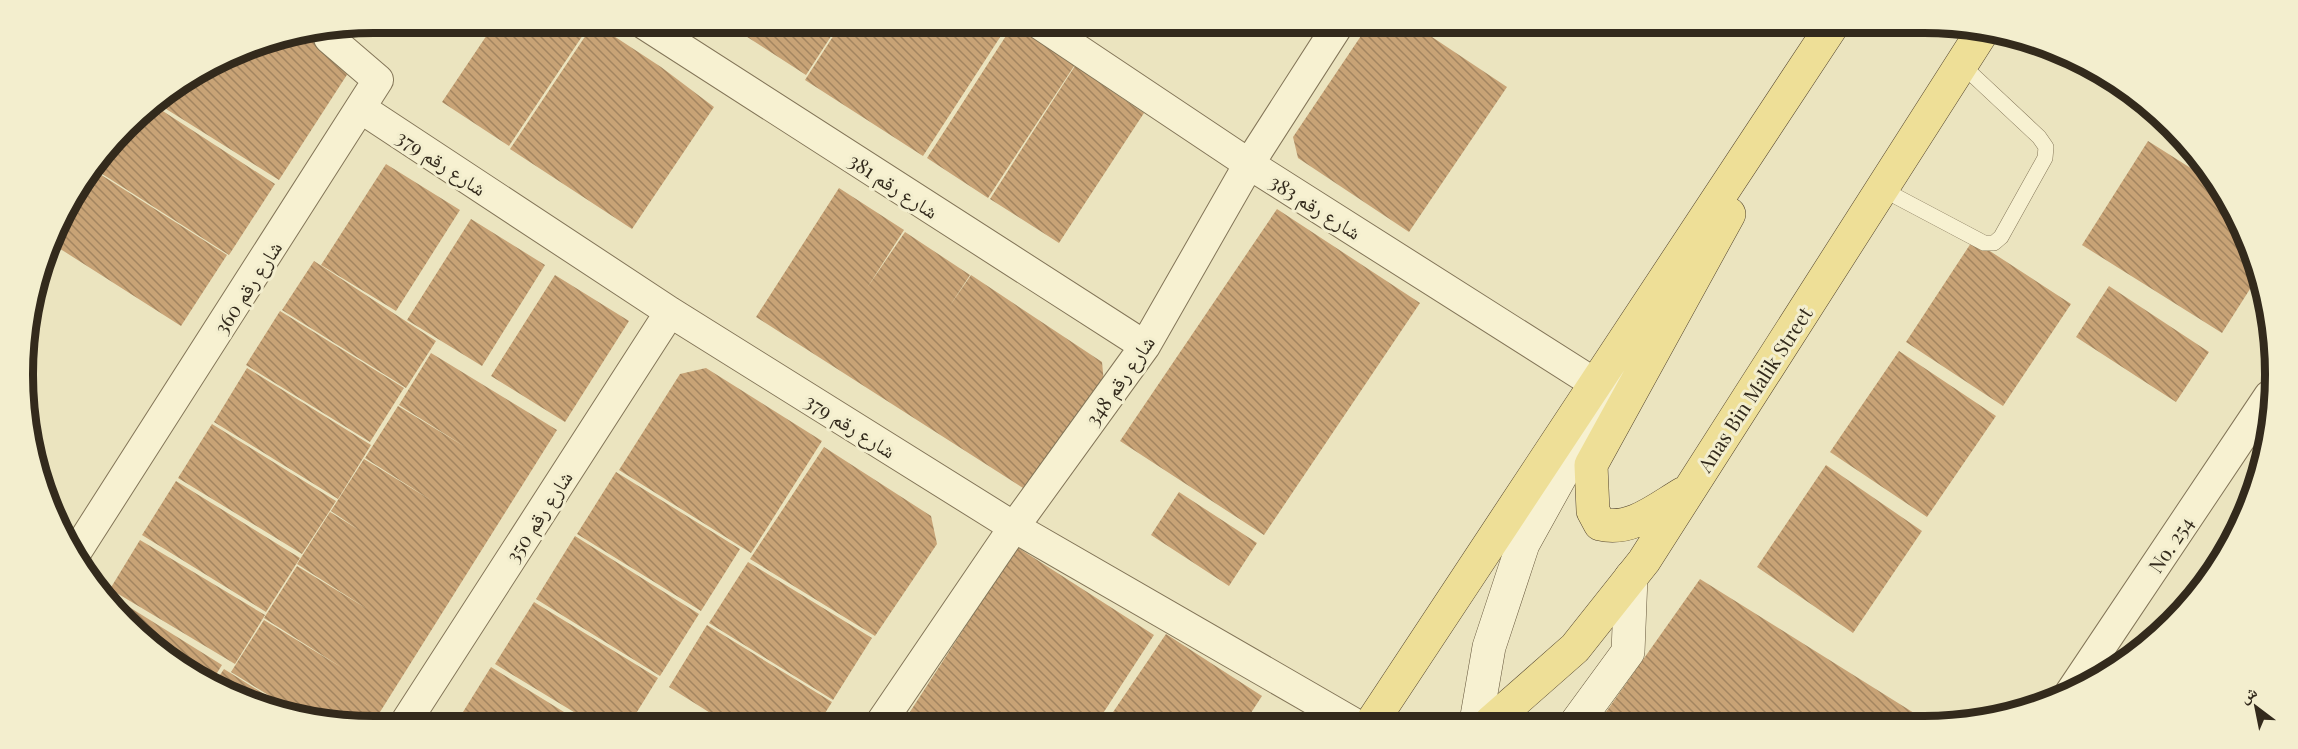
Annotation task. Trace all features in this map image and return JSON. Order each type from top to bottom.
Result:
[{"type":"main road","name":"Anas Bin Malik Street","points":[[1498,716],[1575,648],[1631,577],[1978,38]]},
{"type":"main road","points":[[1376,716],[1823,40]]},
{"type":"main road","points":[[1688,491],[1634,522],[1616,528],[1600,524],[1593,511],[1591,465],[1823,40]]},
{"type":"main road","points":[[1477,716],[1489,647],[1523,544],[1704,217]]},
{"type":"main road","points":[[1581,716],[1628,652],[1631,577]]},
{"type":"street","name":"شارع رقم 381","points":[[658,33],[1145,346]]},
{"type":"street","name":"شارع رقم 383","points":[[1053,33],[1249,164],[1594,383]]},
{"type":"street","name":"شارع رقم 348","points":[[885,716],[1014,527],[1145,346],[1249,164],[1334,33]]},
{"type":"street","name":"شارع رقم 360","points":[[80,546],[362,109],[378,80],[330,36]]},
{"type":"street","name":"شارع رقم 379","points":[[362,109],[670,312],[1014,527],[1342,716]]},
{"type":"street","name":"شارع رقم 350","points":[[410,716],[670,312]]},
{"type":"street","name":"No. 254","points":[[2080,678],[2263,404]]},
{"type":"lane","points":[[1882,189],[1983,243],[1994,243],[2001,237],[2045,158],[2046,147],[2039,137],[1962,64]]},
{"type":"building","points":[[488,33],[584,33],[509,146],[442,102]]},
{"type":"building","points":[[587,33],[609,33],[661,67],[714,107],[632,229],[510,149]]},
{"type":"building","points":[[741,33],[833,33],[806,75]]},
{"type":"building","points":[[835,33],[1003,33],[923,156],[805,80]]},
{"type":"building","points":[[1008,33],[1029,33],[1076,63],[988,198],[927,158]]},
{"type":"building","points":[[1363,33],[1426,33],[1507,87],[1409,232],[1298,158],[1293,137]]},
{"type":"building","points":[[310,40],[352,67],[279,180],[163,107],[223,68],[265,51]]},
{"type":"building","points":[[1075,66],[1144,113],[1059,243],[990,199]]},
{"type":"building","points":[[160,109],[275,184],[229,255],[100,173],[133,133]]},
{"type":"building","points":[[2148,141],[2198,173],[2230,223],[2253,285],[2222,333],[2082,245]]},
{"type":"building","points":[[386,164],[460,210],[396,311],[321,265]]},
{"type":"building","points":[[99,174],[227,255],[181,326],[58,247],[68,223]]},
{"type":"building","points":[[839,188],[904,230],[867,288],[905,232],[970,275],[949,307],[971,275],[1102,362],[1104,383],[1038,483],[1023,488],[756,317]]},
{"type":"building","points":[[1277,209],[1420,303],[1264,535],[1120,441]]},
{"type":"building","points":[[471,219],[545,265],[482,366],[407,320]]},
{"type":"building","points":[[1973,240],[2071,304],[2003,406],[1906,342]]},
{"type":"building","points":[[314,261],[436,341],[406,388],[282,310]]},
{"type":"building","points":[[555,275],[629,321],[565,422],[491,376]]},
{"type":"building","points":[[2109,286],[2209,352],[2176,402],[2076,337]]},
{"type":"building","points":[[280,311],[404,388],[370,442],[246,365]]},
{"type":"building","points":[[1899,351],[1996,416],[1927,517],[1830,452]]},
{"type":"building","points":[[431,353],[557,430],[378,716],[330,713],[280,702],[231,672],[264,620],[344,669],[264,618],[297,566],[369,610],[297,564],[330,512],[359,530],[331,511],[364,459],[434,502],[365,458],[398,406],[467,448],[399,405]]},
{"type":"building","points":[[247,368],[371,445],[338,499],[214,422]]},
{"type":"building","points":[[706,368],[822,441],[751,553],[619,470],[680,374]]},
{"type":"building","points":[[212,424],[336,501],[302,554],[178,478]]},
{"type":"building","points":[[824,447],[931,516],[937,544],[875,636],[750,559]]},
{"type":"building","points":[[1826,465],[1922,531],[1853,633],[1757,567]]},
{"type":"building","points":[[616,472],[740,549],[701,611],[577,534]]},
{"type":"building","points":[[176,481],[300,558],[266,612],[142,535]]},
{"type":"building","points":[[1179,492],[1257,543],[1229,586],[1151,535]]},
{"type":"building","points":[[575,536],[699,614],[660,676],[536,599]]},
{"type":"building","points":[[140,540],[265,615],[235,664],[110,589]]},
{"type":"building","points":[[1017,547],[1154,635],[1101,716],[907,716]]},
{"type":"building","points":[[748,562],[872,638],[833,700],[709,623]]},
{"type":"building","points":[[1700,579],[1919,716],[1612,716],[1606,712]]},
{"type":"building","points":[[118,600],[222,665],[215,676],[204,670],[149,631]]},
{"type":"building","points":[[534,602],[658,678],[634,716],[580,716],[495,664]]},
{"type":"building","points":[[707,625],[832,702],[823,716],[715,716],[669,687]]},
{"type":"building","points":[[1166,634],[1262,696],[1249,716],[1110,716]]},
{"type":"building","points":[[491,667],[571,716],[460,716]]},
{"type":"building","points":[[224,669],[275,701],[244,690],[218,678]]}]
